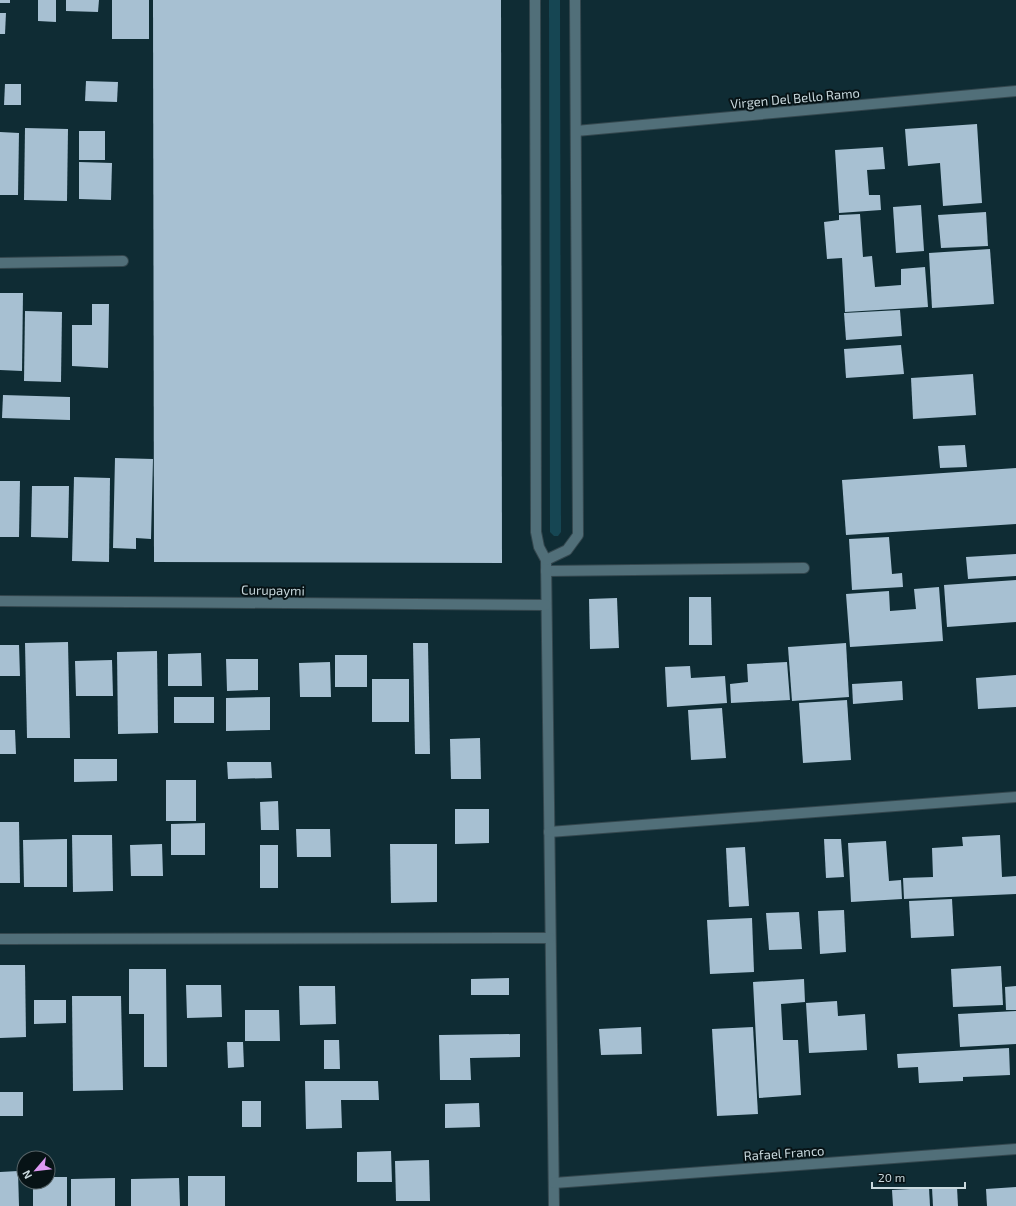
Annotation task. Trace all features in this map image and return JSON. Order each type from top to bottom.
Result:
[{"type":"street","points":[[534,0],[536,532],[539,547],[546,560],[554,1206]]},
{"type":"street","points":[[546,560],[567,550],[578,535],[575,0]]},
{"type":"street","name":"Virgen Del Bello Ramo","points":[[576,131],[1016,91]]},
{"type":"street","points":[[0,263],[123,261]]},
{"type":"street","points":[[546,571],[804,568]]},
{"type":"street","name":"Curupaymi","points":[[0,601],[546,605]]},
{"type":"street","points":[[549,832],[1016,797]]},
{"type":"street","points":[[0,939],[550,938]]},
{"type":"street","name":"Rafael Franco","points":[[554,1184],[1016,1149]]},
{"type":"shaded area","points":[[549,0],[560,0],[561,532],[558,536],[554,536],[550,532]]},
{"type":"building","points":[[0,0],[10,0],[10,3],[0,3]]},
{"type":"building","points":[[38,0],[56,0],[56,22],[38,21]]},
{"type":"building","points":[[66,0],[99,0],[98,12],[66,11]]},
{"type":"building","points":[[112,0],[149,0],[149,39],[112,39]]},
{"type":"building","points":[[153,0],[501,0],[502,563],[154,562]]},
{"type":"building","points":[[0,13],[6,13],[5,34],[0,34]]},
{"type":"building","points":[[86,81],[118,82],[117,102],[85,101]]},
{"type":"building","points":[[5,84],[21,84],[21,105],[4,105]]},
{"type":"building","points":[[977,124],[982,203],[943,206],[940,163],[908,166],[905,129]]},
{"type":"building","points":[[25,128],[68,129],[67,201],[24,200]]},
{"type":"building","points":[[79,131],[105,131],[105,160],[79,160]]},
{"type":"building","points":[[0,132],[19,133],[18,195],[0,195]]},
{"type":"building","points":[[883,147],[885,169],[867,170],[869,195],[880,195],[881,210],[839,213],[835,150]]},
{"type":"building","points":[[79,162],[112,163],[111,200],[79,199]]},
{"type":"building","points":[[921,205],[924,251],[896,253],[893,207]]},
{"type":"building","points":[[986,212],[988,246],[941,248],[938,215]]},
{"type":"building","points":[[860,214],[863,257],[872,256],[875,287],[901,285],[901,269],[925,267],[928,307],[845,312],[842,258],[827,259],[824,222],[839,220],[839,215]]},
{"type":"building","points":[[990,249],[994,304],[932,308],[929,253]]},
{"type":"building","points":[[0,293],[23,293],[22,371],[0,370]]},
{"type":"building","points":[[92,304],[109,304],[108,368],[72,366],[72,325],[92,325]]},
{"type":"building","points":[[900,310],[902,336],[846,340],[844,313]]},
{"type":"building","points":[[25,311],[62,312],[61,382],[24,381]]},
{"type":"building","points":[[901,345],[904,374],[846,378],[844,349]]},
{"type":"building","points":[[973,374],[976,415],[913,419],[911,378]]},
{"type":"building","points":[[3,395],[70,397],[70,420],[2,418]]},
{"type":"building","points":[[965,445],[967,467],[940,468],[938,446]]},
{"type":"building","points":[[115,458],[153,459],[151,539],[136,538],[136,549],[113,548]]},
{"type":"building","points":[[1016,468],[1016,524],[846,535],[842,480]]},
{"type":"building","points":[[74,477],[110,478],[109,562],[72,561]]},
{"type":"building","points":[[0,481],[20,481],[19,537],[0,537]]},
{"type":"building","points":[[32,486],[69,486],[68,538],[31,537]]},
{"type":"building","points":[[889,537],[892,574],[902,573],[903,587],[852,590],[849,539]]},
{"type":"building","points":[[1016,554],[1016,576],[968,579],[966,557]]},
{"type":"building","points":[[1016,580],[1016,622],[947,627],[944,585]]},
{"type":"building","points":[[939,587],[943,641],[850,647],[846,594],[889,591],[890,611],[916,609],[914,589]]},
{"type":"building","points":[[689,597],[711,597],[712,645],[689,645]]},
{"type":"building","points":[[617,598],[619,648],[590,649],[589,599]]},
{"type":"building","points":[[68,642],[70,738],[27,738],[25,643]]},
{"type":"building","points":[[413,643],[428,643],[430,754],[415,754]]},
{"type":"building","points":[[846,643],[849,697],[792,701],[788,647]]},
{"type":"building","points":[[0,645],[19,645],[20,676],[0,676]]},
{"type":"building","points":[[157,651],[158,733],[118,734],[117,652]]},
{"type":"building","points":[[201,653],[202,686],[168,686],[168,654]]},
{"type":"building","points":[[335,655],[367,655],[367,687],[335,687]]},
{"type":"building","points":[[226,659],[258,659],[258,690],[227,691]]},
{"type":"building","points":[[112,660],[113,696],[76,696],[75,661]]},
{"type":"building","points":[[330,662],[331,697],[300,697],[299,663]]},
{"type":"building","points":[[787,662],[790,700],[731,703],[730,684],[748,682],[747,664]]},
{"type":"building","points":[[690,666],[691,678],[725,676],[727,703],[667,707],[665,667]]},
{"type":"building","points":[[1016,675],[1016,707],[978,709],[976,678]]},
{"type":"building","points":[[372,679],[409,679],[409,722],[372,722]]},
{"type":"building","points":[[902,681],[903,700],[853,704],[852,684]]},
{"type":"building","points":[[174,697],[214,697],[214,723],[174,723]]},
{"type":"building","points":[[270,697],[270,730],[226,731],[226,698]]},
{"type":"building","points":[[847,700],[851,760],[803,763],[799,703]]},
{"type":"building","points":[[722,708],[726,758],[691,760],[688,710]]},
{"type":"building","points":[[0,730],[15,730],[16,754],[0,754]]},
{"type":"building","points":[[480,738],[481,779],[451,779],[450,739]]},
{"type":"building","points":[[74,759],[117,759],[117,781],[74,782]]},
{"type":"building","points":[[227,762],[271,762],[272,778],[228,779]]},
{"type":"building","points":[[166,780],[196,780],[196,821],[166,821]]},
{"type":"building","points":[[278,801],[279,830],[261,830],[260,802]]},
{"type":"building","points":[[455,809],[489,809],[489,843],[455,844]]},
{"type":"building","points":[[0,822],[19,822],[20,883],[0,883]]},
{"type":"building","points":[[205,823],[205,855],[171,855],[171,824]]},
{"type":"building","points":[[296,829],[330,829],[331,857],[297,857]]},
{"type":"building","points":[[72,835],[112,835],[113,891],[73,892]]},
{"type":"building","points":[[1000,835],[1002,877],[1016,876],[1016,894],[904,899],[903,878],[933,877],[932,848],[963,846],[962,837]]},
{"type":"building","points":[[67,839],[67,887],[24,887],[23,840]]},
{"type":"building","points":[[824,839],[841,839],[844,877],[826,878]]},
{"type":"building","points":[[886,841],[889,881],[901,880],[902,899],[851,902],[848,843]]},
{"type":"building","points":[[162,844],[163,876],[131,876],[130,845]]},
{"type":"building","points":[[390,844],[437,844],[437,902],[391,903]]},
{"type":"building","points":[[260,845],[278,845],[278,888],[260,888]]},
{"type":"building","points":[[745,847],[749,906],[729,907],[726,848]]},
{"type":"building","points":[[952,899],[954,936],[911,938],[909,901]]},
{"type":"building","points":[[844,910],[846,952],[820,954],[818,911]]},
{"type":"building","points":[[799,912],[802,949],[769,950],[766,913]]},
{"type":"building","points":[[752,918],[754,972],[710,974],[707,920]]},
{"type":"building","points":[[0,965],[25,965],[26,1037],[0,1038]]},
{"type":"building","points":[[1001,966],[1003,1005],[953,1007],[951,969]]},
{"type":"building","points":[[129,969],[166,969],[167,1067],[144,1067],[144,1014],[129,1014]]},
{"type":"building","points":[[509,978],[509,995],[471,995],[471,979]]},
{"type":"building","points":[[804,979],[805,1002],[781,1004],[783,1040],[798,1040],[801,1095],[759,1098],[753,982]]},
{"type":"building","points":[[186,985],[221,985],[222,1017],[187,1018]]},
{"type":"building","points":[[299,986],[335,986],[336,1024],[300,1025]]},
{"type":"building","points":[[1016,986],[1016,1010],[1006,1010],[1005,987]]},
{"type":"building","points":[[72,996],[121,996],[123,1090],[73,1091]]},
{"type":"building","points":[[34,1000],[66,1000],[66,1023],[34,1024]]},
{"type":"building","points":[[837,1001],[838,1016],[865,1014],[867,1050],[809,1053],[806,1003]]},
{"type":"building","points":[[245,1010],[279,1010],[280,1041],[245,1041]]},
{"type":"building","points":[[1016,1011],[1016,1044],[960,1047],[958,1014]]},
{"type":"building","points":[[641,1027],[642,1054],[601,1055],[599,1029]]},
{"type":"building","points":[[753,1027],[758,1114],[717,1116],[712,1029]]},
{"type":"building","points":[[520,1034],[520,1057],[470,1058],[471,1080],[440,1080],[439,1035]]},
{"type":"building","points":[[324,1040],[339,1040],[340,1069],[324,1069]]},
{"type":"building","points":[[227,1042],[243,1042],[244,1067],[228,1068]]},
{"type":"building","points":[[1009,1048],[1010,1075],[963,1077],[963,1081],[919,1083],[918,1067],[898,1068],[897,1054]]},
{"type":"building","points":[[305,1081],[378,1081],[379,1100],[341,1100],[342,1128],[306,1129]]},
{"type":"building","points":[[0,1092],[23,1092],[23,1116],[0,1116]]},
{"type":"building","points":[[242,1101],[261,1101],[261,1127],[242,1127]]},
{"type":"building","points":[[479,1103],[480,1127],[445,1128],[445,1104]]},
{"type":"building","points":[[391,1151],[392,1182],[357,1182],[357,1152]]},
{"type":"building","points":[[429,1160],[430,1201],[396,1201],[395,1161]]},
{"type":"building","points":[[16,1171],[16,1190],[19,1190],[19,1206],[0,1206],[0,1172]]},
{"type":"building","points":[[188,1176],[225,1176],[225,1206],[188,1206]]},
{"type":"building","points":[[56,1177],[67,1177],[67,1206],[33,1206],[33,1190],[56,1190]]},
{"type":"building","points":[[115,1178],[115,1206],[71,1206],[71,1179]]},
{"type":"building","points":[[179,1178],[180,1206],[131,1206],[131,1179]]},
{"type":"building","points":[[957,1187],[958,1206],[933,1206],[932,1188]]},
{"type":"building","points":[[1016,1187],[1016,1206],[987,1206],[986,1189]]},
{"type":"building","points":[[929,1188],[930,1206],[893,1206],[892,1190]]}]
